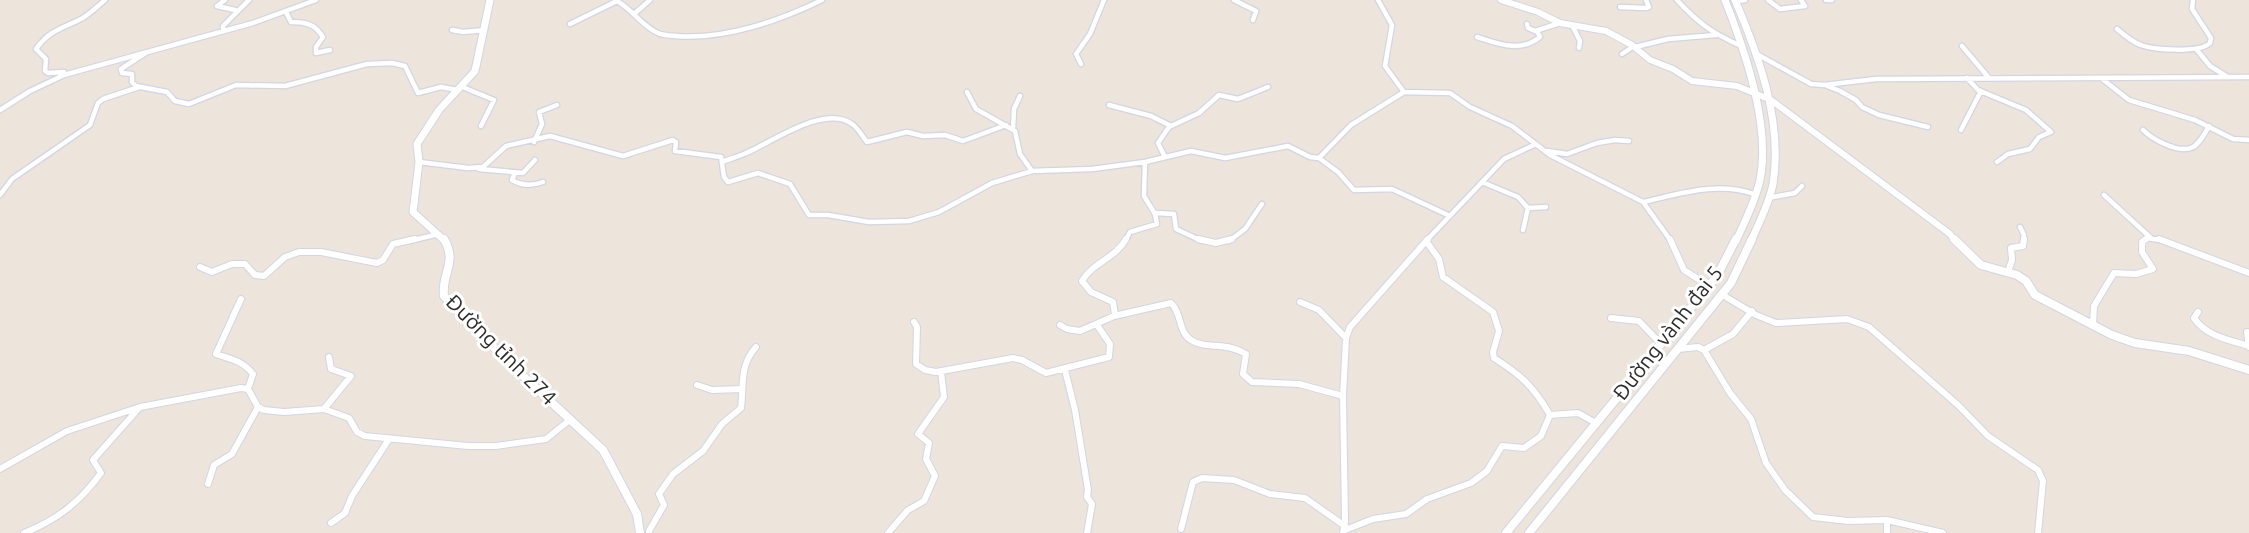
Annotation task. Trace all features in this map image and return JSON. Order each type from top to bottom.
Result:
[{"type":"main road","points":[[440,234],[415,216],[413,212],[418,162],[416,150],[419,138],[439,110],[475,71],[490,0]]},
{"type":"main road","name":"Đường vành đai 5","points":[[1506,533],[1718,276],[1741,230],[1760,179],[1761,133],[1741,46],[1725,0]]},
{"type":"main road","name":"Đường vành đai 5","points":[[1529,533],[1731,283],[1754,237],[1773,184],[1774,135],[1767,98],[1746,25],[1736,0]]},
{"type":"main road","name":"Đường tỉnh 274","points":[[440,234],[450,257],[443,284],[444,296],[510,364],[606,454],[637,514],[640,533]]},
{"type":"street","points":[[74,71],[56,73],[45,71],[46,59],[36,49],[61,26],[80,20],[105,0]]},
{"type":"street","points":[[225,0],[218,7],[235,10]]},
{"type":"street","points":[[223,31],[223,26],[232,18],[235,10],[249,0]]},
{"type":"street","points":[[0,110],[45,83],[74,71],[223,31],[286,12],[316,0]]},
{"type":"street","points":[[570,24],[616,0],[650,29],[663,35],[711,38],[800,11],[822,0]]},
{"type":"street","points":[[634,14],[650,0]]},
{"type":"street","points":[[1082,64],[1077,57],[1077,52],[1090,34],[1104,0]]},
{"type":"street","points":[[1234,0],[1256,11],[1253,20]]},
{"type":"street","points":[[1378,0],[1392,25],[1384,67],[1404,92]]},
{"type":"street","points":[[1501,0],[1560,23],[1602,29],[1634,47],[1650,60],[1673,69],[1692,81],[1737,86],[1767,98],[1950,234],[1964,251],[1981,265],[2008,272],[2026,281],[2035,295],[2127,341],[2189,351],[2249,370]]},
{"type":"street","points":[[1620,7],[1646,8],[1649,7],[1646,0]]},
{"type":"street","points":[[1677,0],[1695,21],[1716,35],[1741,46]]},
{"type":"street","points":[[1736,0],[1745,0]]},
{"type":"street","points":[[1768,0],[1783,9],[1806,6],[1801,0]]},
{"type":"street","points":[[1826,0],[1832,0]]},
{"type":"street","points":[[2117,29],[2129,39],[2145,47],[2197,50],[2209,47],[2212,37],[2203,20],[2193,9],[2193,0]]},
{"type":"street","points":[[286,12],[291,22],[308,22],[318,28],[323,37],[316,47],[316,53],[330,50]]},
{"type":"street","points":[[1527,24],[1528,28],[1537,30],[1560,23]]},
{"type":"street","points":[[1572,25],[1580,41],[1579,48]]},
{"type":"street","points":[[452,30],[463,32],[485,30]]},
{"type":"street","points":[[1477,37],[1523,47],[1530,45],[1540,37],[1537,30]]},
{"type":"street","points":[[1622,54],[1634,47],[1668,39],[1716,35]]},
{"type":"street","points":[[1962,46],[1989,78]]},
{"type":"street","points":[[2197,50],[2211,66],[2228,77]]},
{"type":"street","points":[[147,52],[121,69],[122,73],[132,74],[133,84],[139,87],[167,92],[175,101],[189,104],[236,85],[285,86],[367,64],[392,63],[409,68],[410,82],[418,93],[441,87],[458,88],[489,96],[494,100],[493,106],[482,126]]},
{"type":"street","points":[[1754,52],[1805,82],[1824,85],[1854,98],[1862,107],[1928,127]]},
{"type":"street","points":[[1824,85],[1866,80],[1967,78],[2249,77]]},
{"type":"street","points":[[1967,78],[1981,91],[2023,107],[2051,132],[2039,137],[2032,143],[2030,149],[2008,154],[1997,162]]},
{"type":"street","points":[[2102,78],[2130,100],[2209,126],[2233,139],[2249,141]]},
{"type":"street","points":[[0,195],[25,169],[90,125],[98,103],[103,99],[139,87]]},
{"type":"street","points":[[1165,157],[1158,143],[1172,126],[1201,111],[1219,95],[1231,101],[1238,101],[1268,87]]},
{"type":"street","points":[[1961,130],[1981,91]]},
{"type":"street","points":[[967,92],[976,109],[1013,129],[1017,134],[1020,154],[1032,171]]},
{"type":"street","points":[[1318,158],[1351,125],[1404,92],[1450,93],[1470,107],[1512,126],[1546,152],[1597,181],[1643,202],[1669,237],[1684,270],[1709,286]]},
{"type":"street","points":[[1013,129],[1014,109],[1020,96]]},
{"type":"street","points":[[534,141],[542,124],[539,112],[557,105]]},
{"type":"street","points":[[1109,105],[1151,116],[1172,126]]},
{"type":"street","points":[[722,162],[745,154],[797,126],[832,119],[841,119],[852,124],[867,142],[907,132],[920,136],[945,135],[963,141],[1006,125]]},
{"type":"street","points":[[2143,130],[2160,141],[2188,148],[2193,147],[2209,126]]},
{"type":"street","points":[[468,168],[488,164],[506,146],[554,137],[600,152],[622,156],[673,140],[676,142],[675,151],[718,155],[722,162],[724,177],[728,182],[758,173],[790,184],[796,198],[804,204],[809,215],[825,214],[868,222],[909,221],[950,207],[992,183],[1032,171],[1086,169],[1145,162],[1197,151],[1221,158],[1288,146],[1296,147],[1312,158],[1318,158],[1338,172],[1354,190],[1392,189],[1450,216]]},
{"type":"street","points":[[1546,152],[1567,154],[1597,143],[1615,140],[1629,141]]},
{"type":"street","points":[[1344,530],[1343,396],[1346,338],[1353,322],[1504,159],[1536,144]]},
{"type":"street","points":[[418,162],[515,173],[526,172],[535,160]]},
{"type":"street","points":[[1116,315],[1113,302],[1091,292],[1084,284],[1083,277],[1122,248],[1130,232],[1156,226],[1156,213],[1144,196],[1141,169],[1145,162]]},
{"type":"street","points":[[515,173],[512,180],[517,183],[534,185],[543,182]]},
{"type":"street","points":[[1482,182],[1515,196],[1528,208],[1546,207]]},
{"type":"street","points":[[1768,198],[1795,193],[1802,186]]},
{"type":"street","points":[[1643,202],[1719,187],[1743,189],[1754,194]]},
{"type":"street","points":[[2104,195],[2151,238]]},
{"type":"street","points":[[1156,213],[1174,214],[1176,229],[1197,241],[1226,242],[1246,229],[1262,204]]},
{"type":"street","points":[[1523,230],[1528,208]]},
{"type":"street","points":[[2008,272],[2012,260],[2011,248],[2023,246],[2024,234],[2020,227]]},
{"type":"street","points":[[200,267],[212,272],[232,264],[245,264],[255,275],[264,276],[282,260],[297,253],[337,253],[377,263],[383,260],[395,243],[440,234]]},
{"type":"street","points":[[2093,325],[2094,306],[2114,273],[2136,274],[2153,269],[2141,248],[2144,240],[2151,238],[2181,244],[2228,269],[2249,273]]},
{"type":"street","points":[[1426,241],[1441,264],[1443,277],[1493,312],[1499,332],[1492,352],[1494,358],[1519,374],[1536,391],[1550,415]]},
{"type":"street","points":[[1722,294],[1776,323],[1844,319],[1858,321],[1869,327],[1955,402],[1988,436],[2038,470],[2043,481],[2038,533]]},
{"type":"street","points":[[241,299],[216,354],[236,358],[249,368],[253,374],[248,389],[258,406],[273,412],[324,409],[349,418],[360,435],[468,446],[496,446],[546,439],[571,419]]},
{"type":"street","points":[[1300,302],[1319,310],[1346,338]]},
{"type":"street","points":[[1060,325],[1064,329],[1077,332],[1088,330],[1116,315],[1136,312],[1161,303],[1171,303],[1177,309],[1185,333],[1193,340],[1232,344],[1246,354],[1244,374],[1252,382],[1299,384],[1343,396]]},
{"type":"street","points":[[1704,350],[1733,334],[1752,311]]},
{"type":"street","points":[[2198,312],[2194,318],[2199,325],[2249,347],[2247,332]]},
{"type":"street","points":[[1611,318],[1639,321],[1661,344]]},
{"type":"street","points":[[914,322],[916,364],[919,367],[940,372],[1012,358],[1023,359],[1046,374],[1109,357],[1112,349],[1097,325]]},
{"type":"street","points":[[640,533],[651,532],[664,505],[660,491],[673,474],[702,451],[722,424],[742,405],[742,367],[747,355],[756,347]]},
{"type":"street","points":[[1677,349],[1698,347],[1704,350],[1730,393],[1751,419],[1766,463],[1785,490],[1811,515],[1816,518],[1848,521],[1887,520],[1943,533]]},
{"type":"street","points":[[324,409],[332,396],[347,384],[351,376],[331,369],[329,357]]},
{"type":"street","points":[[1065,370],[1076,410],[1079,444],[1088,490],[1087,499],[1092,504],[1087,533]]},
{"type":"street","points":[[888,533],[908,510],[926,499],[935,478],[926,459],[929,443],[918,434],[944,397],[940,372]]},
{"type":"street","points":[[697,385],[712,390],[742,389]]},
{"type":"street","points":[[0,469],[59,434],[140,407],[241,388],[248,389]]},
{"type":"street","points":[[208,484],[214,465],[232,454],[258,406]]},
{"type":"street","points":[[24,533],[50,523],[75,504],[101,473],[93,460],[108,447],[125,421],[140,407]]},
{"type":"street","points":[[1550,415],[1578,413],[1596,423]]},
{"type":"street","points":[[1344,530],[1372,519],[1406,514],[1427,498],[1471,483],[1487,471],[1502,446],[1524,448],[1541,436],[1550,415]]},
{"type":"street","points":[[331,523],[345,513],[352,496],[389,439]]},
{"type":"street","points":[[1181,529],[1193,482],[1202,478],[1233,480],[1270,494],[1305,498],[1344,530]]},
{"type":"street","points":[[1887,520],[1887,533]]}]
